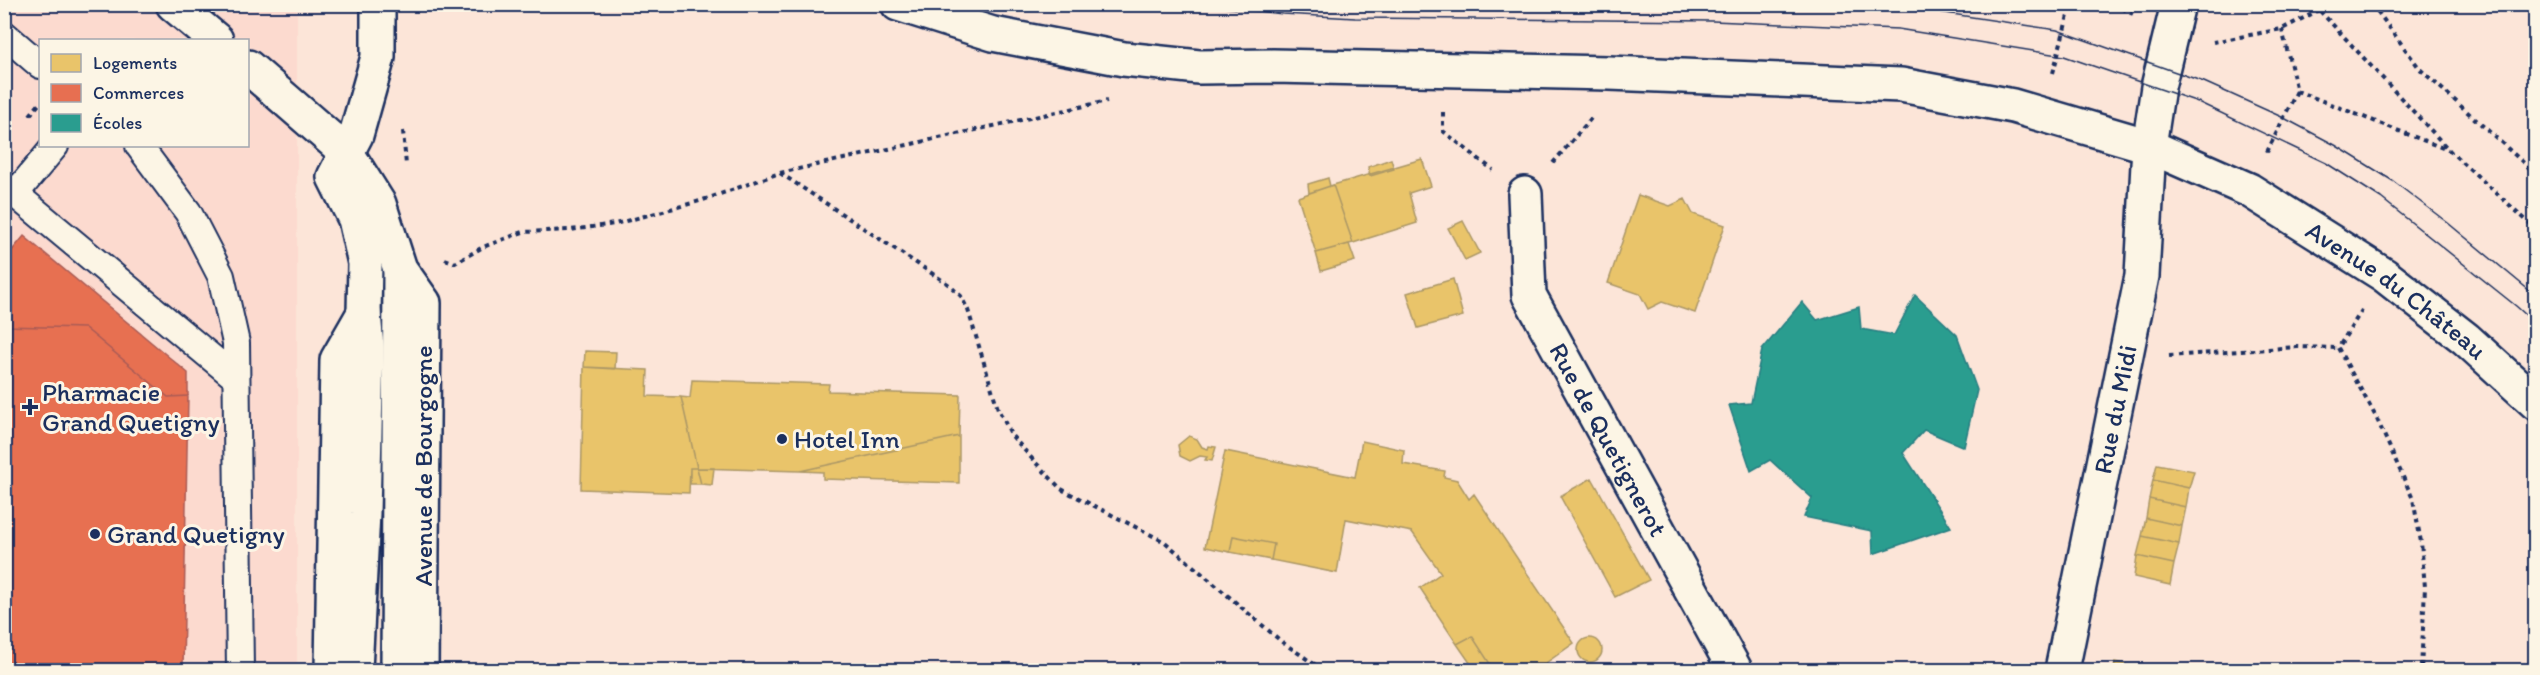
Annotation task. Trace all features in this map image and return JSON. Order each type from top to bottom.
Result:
[{"type":"street","points":[[173,4],[215,39]]},
{"type":"street","points":[[340,165],[356,135],[378,57],[378,4]]},
{"type":"street","name":"Avenue du Château","points":[[898,4],[993,33],[1124,59],[1199,67],[1442,69],[1901,85],[2013,106],[2149,146],[2249,190],[2384,275],[2466,339],[2535,403]]},
{"type":"street","points":[[949,4],[993,33]]},
{"type":"street","name":"Rue du Midi","points":[[2062,670],[2142,276],[2149,146],[2158,87],[2175,18]]},
{"type":"street","name":"Avenue de Bourgogne","points":[[249,68],[300,112],[340,165],[379,204],[400,269],[424,303],[421,670]]},
{"type":"street","name":"Avenue de Bourgogne","points":[[340,165],[365,263],[364,313],[367,347],[363,513],[355,670]]},
{"type":"street","name":"Rue de Quetignerot","points":[[1525,194],[1529,295],[1735,670]]},
{"type":"street","name":"Avenue de Bourgogne","points":[[398,670],[400,269]]},
{"type":"street","name":"Avenue de Bourgogne","points":[[332,670],[337,360],[364,313]]},
{"type":"lane","points":[[4,34],[39,64]]},
{"type":"lane","points":[[54,147],[10,190],[236,378]]},
{"type":"lane","points":[[140,147],[188,212],[222,276],[236,343],[240,670]]},
{"type":"path","points":[[2043,114],[2071,4]]},
{"type":"path","points":[[2175,18],[2212,42],[2282,29],[2331,4]]},
{"type":"path","points":[[2372,4],[2420,69],[2535,174]]},
{"type":"path","points":[[2320,11],[2451,152],[2535,229]]},
{"type":"path","points":[[2249,190],[2297,91],[2282,29]]},
{"type":"path","points":[[1442,69],[1443,131],[1525,194],[1594,115],[1596,73]]},
{"type":"path","points":[[2297,91],[2451,152]]},
{"type":"path","points":[[439,256],[454,263],[483,247],[523,232],[570,230],[615,224],[700,201],[780,173],[1110,100]]},
{"type":"path","points":[[403,126],[407,169]]},
{"type":"path","points":[[780,173],[948,284],[961,296],[968,310],[998,409],[1012,436],[1061,489],[1165,542],[1282,642],[1323,670]]},
{"type":"path","points":[[2338,348],[2384,275]]},
{"type":"path","points":[[2125,360],[2297,347],[2338,348]]},
{"type":"path","points":[[2338,348],[2376,417],[2413,499],[2421,542],[2425,587],[2421,670]]},
{"type":"shaded area","points":[[4,5],[297,5],[297,670],[5,670]]},
{"type":"building: Logements","points":[[1391,159],[1394,169],[1370,176],[1368,167]]},
{"type":"building: Logements","points":[[1422,159],[1431,186],[1409,193],[1417,223],[1353,243],[1333,185]]},
{"type":"building: Logements","points":[[1328,178],[1330,186],[1309,193],[1308,184]]},
{"type":"building: Logements","points":[[1333,185],[1353,243],[1316,253],[1298,197]]},
{"type":"building: Logements","points":[[1638,195],[1670,206],[1685,199],[1693,214],[1725,225],[1695,313],[1662,302],[1648,309],[1640,294],[1608,283]]},
{"type":"building: Logements","points":[[1463,221],[1480,253],[1465,260],[1448,228]]},
{"type":"building: Logements","points":[[1349,244],[1355,261],[1321,271],[1316,253]]},
{"type":"building: Logements","points":[[1453,279],[1463,316],[1418,328],[1407,293]]},
{"type":"building: Logements","points":[[585,351],[616,352],[615,369],[584,367]]},
{"type":"building: Logements","points":[[584,367],[648,370],[647,396],[681,397],[697,468],[690,468],[689,493],[581,489]]},
{"type":"building: Logements","points":[[692,380],[829,384],[828,391],[960,395],[959,436],[800,471],[697,468],[681,397],[690,398]]},
{"type":"building: Logements","points":[[959,436],[959,483],[823,479],[823,472],[800,471]]},
{"type":"building: Logements","points":[[1189,436],[1197,439],[1202,447],[1208,449],[1209,446],[1216,447],[1212,461],[1200,456],[1190,461],[1180,456],[1178,445]]},
{"type":"building: Logements","points":[[1362,441],[1404,450],[1403,464],[1445,471],[1444,477],[1457,480],[1469,499],[1474,494],[1574,643],[1536,670],[1494,670],[1472,636],[1457,644],[1420,588],[1441,573],[1412,532],[1346,519],[1337,573],[1271,560],[1274,544],[1233,536],[1230,552],[1205,547],[1225,451],[1355,477]]},
{"type":"building: Logements","points":[[2157,464],[2194,471],[2189,488],[2153,480]]},
{"type":"building: Logements","points":[[690,468],[697,468],[701,484],[690,484]]},
{"type":"building: Logements","points":[[697,468],[714,468],[712,485],[701,484]]},
{"type":"building: Logements","points":[[1592,478],[1649,580],[1615,597],[1560,496]]},
{"type":"building: Logements","points":[[2153,480],[2189,488],[2186,507],[2149,499]]},
{"type":"building: Logements","points":[[2149,499],[2186,507],[2182,526],[2146,518]]},
{"type":"building: Logements","points":[[2146,518],[2182,526],[2179,544],[2142,536]]},
{"type":"building: Logements","points":[[1233,536],[1274,544],[1271,560],[1230,552]]},
{"type":"building: Logements","points":[[2142,536],[2179,544],[2174,564],[2137,556]]},
{"type":"building: Logements","points":[[2137,556],[2174,564],[2170,585],[2134,577]]},
{"type":"building: Logements","points":[[1472,636],[1494,670],[1475,670],[1457,644]]},
{"type":"building: Logements","points":[[1590,638],[1598,642],[1602,650],[1598,658],[1590,662],[1582,658],[1578,650],[1582,642]]},
{"type":"building: Logements","points":[[2115,662],[2150,670],[2114,670]]},
{"type":"building: Commerces","points":[[24,236],[188,373],[188,396],[168,397],[85,328],[4,326],[4,260]]},
{"type":"building: Commerces","name":"Grand Quetigny","points":[[4,326],[85,328],[168,397],[188,396],[183,670],[4,670]]},
{"type":"building: Écoles","points":[[1915,295],[1957,335],[1977,390],[1964,447],[1924,430],[1903,453],[1951,527],[1873,554],[1872,531],[1804,517],[1812,498],[1770,460],[1751,471],[1729,405],[1751,403],[1762,350],[1802,302],[1817,320],[1859,307],[1861,329],[1894,335]]},
{"type":"tram line","points":[[1197,4],[1283,14],[1355,18],[1713,21],[1898,29],[2064,56],[2198,102],[2326,163],[2381,198],[2536,324]]},
{"type":"tram line","points":[[1886,4],[2057,30],[2204,82],[2284,118],[2335,145],[2393,181],[2536,296]]},
{"type":"place","name":"Pharmacie Grand Quetigny","points":[[30,407]]},
{"type":"place","name":"Hotel Inn","points":[[782,439]]},
{"type":"place","name":"Grand Quetigny","points":[[95,534]]}]
